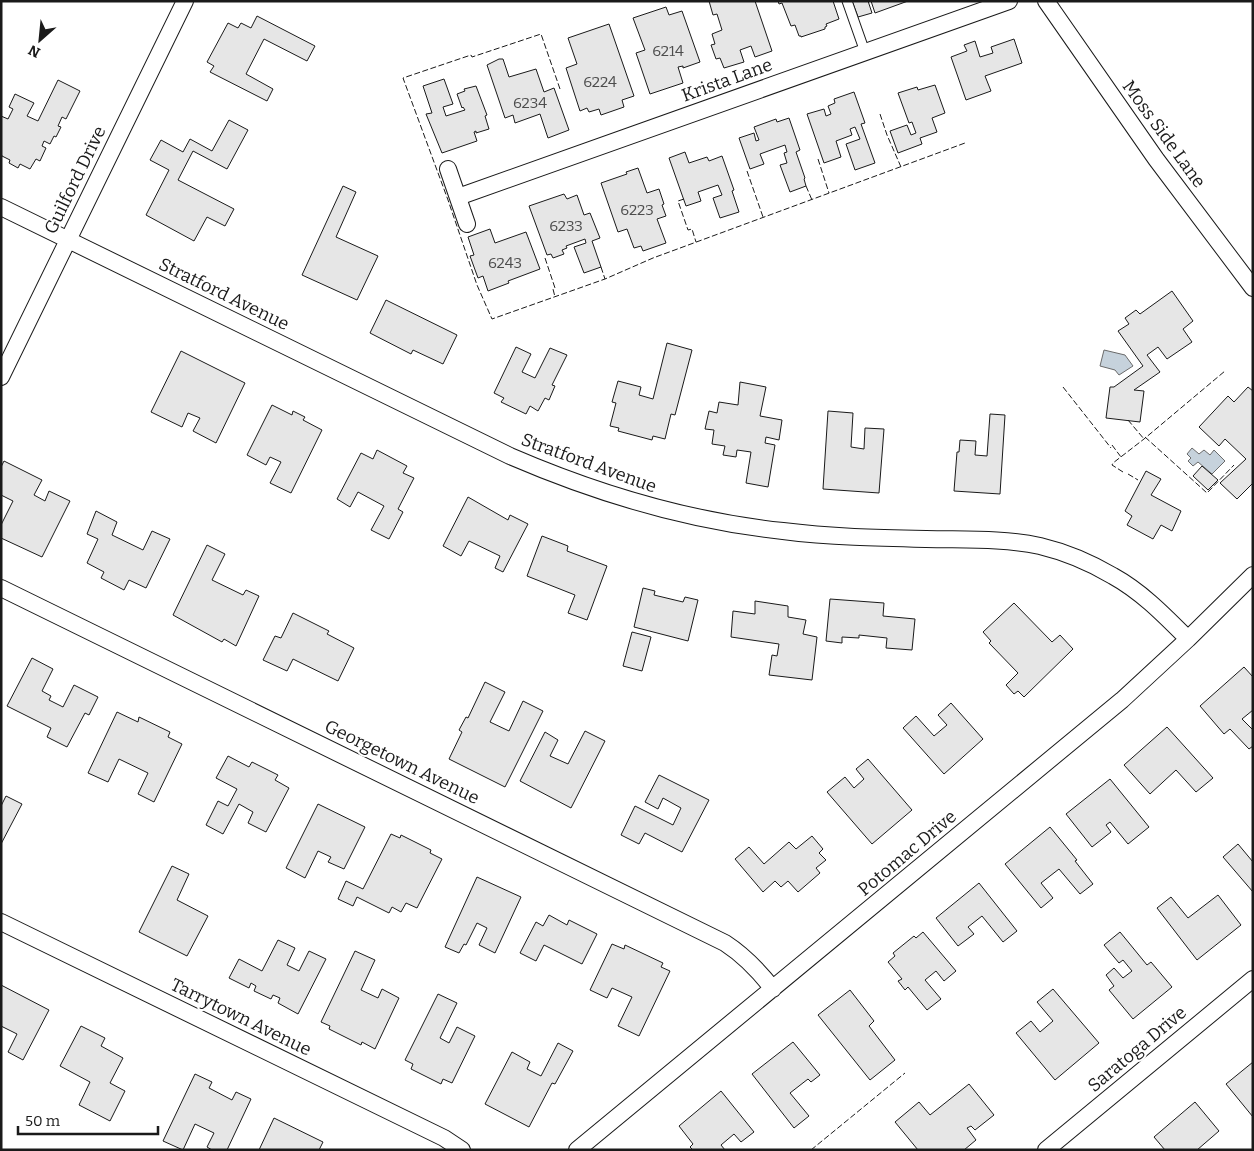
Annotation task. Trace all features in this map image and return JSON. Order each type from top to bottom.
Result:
[{"type":"street","name":"Guilford Drive","points":[[1,377],[185,1]]},
{"type":"street","name":"Krista Lane","points":[[458,197],[1009,1]]},
{"type":"street","name":"Moss Side Lane","points":[[1046,1],[1156,160],[1253,288]]},
{"type":"street","points":[[448,168],[467,224]]},
{"type":"street","name":"Stratford Avenue","points":[[1,207],[510,456],[551,474],[658,509],[743,526],[862,538],[1001,541],[1039,546],[1077,558],[1114,576],[1140,593],[1188,639]]},
{"type":"street","name":"Potomac Drive","points":[[577,1150],[1122,700],[1253,575]]},
{"type":"street","name":"Georgetown Avenue","points":[[1,588],[725,943],[741,953],[755,966],[774,989]]},
{"type":"street","name":"Tarrytown Avenue","points":[[1,922],[444,1138],[462,1150]]},
{"type":"street","name":"Saratoga Drive","points":[[1046,1150],[1253,979]]},
{"type":"lane","points":[[847,1],[865,52]]},
{"type":"shaded area","points":[[1104,350],[1125,355],[1133,366],[1119,375],[1115,370],[1100,366]]},
{"type":"shaded area","points":[[1192,448],[1199,454],[1204,450],[1210,455],[1214,450],[1225,461],[1212,474],[1198,462],[1193,466],[1188,461],[1191,458],[1187,454]]},
{"type":"building","points":[[709,1],[755,1],[772,51],[755,57],[751,46],[740,50],[744,62],[724,68],[720,58],[716,59],[711,45],[715,44],[712,34],[722,30],[717,14],[713,15]]},
{"type":"building","points":[[778,1],[833,1],[839,19],[826,24],[825,29],[801,37],[795,25],[791,26],[782,3],[779,4]]},
{"type":"building","points":[[852,1],[868,1],[872,13],[858,17]]},
{"type":"building","points":[[871,1],[908,1],[875,13]]},
{"type":"building","points":[[666,7],[669,15],[682,11],[700,62],[683,68],[683,66],[678,67],[683,83],[650,94],[636,53],[645,50],[633,18]]},
{"type":"building","points":[[257,16],[315,46],[307,61],[264,39],[246,74],[273,89],[267,101],[210,72],[214,66],[207,62],[228,23],[238,28],[241,23],[251,28]]},
{"type":"building","points":[[609,24],[634,96],[622,100],[624,107],[601,115],[599,109],[589,112],[587,108],[580,111],[566,68],[577,64],[568,38]]},
{"type":"building","points":[[1014,39],[1022,63],[985,76],[991,91],[966,100],[951,57],[967,51],[964,45],[975,41],[980,57],[993,53],[991,47]]},
{"type":"building","points":[[503,59],[509,77],[536,69],[544,92],[554,88],[569,130],[548,138],[540,114],[515,123],[513,115],[505,118],[487,65]]},
{"type":"building","points":[[444,79],[453,104],[443,107],[446,116],[465,110],[462,108],[457,94],[465,91],[464,89],[476,86],[487,115],[485,116],[489,129],[474,132],[477,141],[442,153],[426,114],[432,113],[423,86]]},
{"type":"building","points":[[58,80],[80,91],[66,119],[62,117],[58,126],[61,127],[56,137],[54,136],[50,144],[44,141],[42,146],[46,148],[40,161],[36,159],[30,169],[20,164],[18,168],[9,163],[10,160],[1,154],[1,116],[8,119],[13,109],[9,107],[15,94],[34,103],[27,116],[38,121]]},
{"type":"building","points":[[935,85],[945,113],[932,118],[937,132],[920,138],[922,144],[898,153],[890,131],[907,125],[911,135],[916,133],[912,122],[909,123],[898,93],[917,87],[918,90]]},
{"type":"building","points":[[854,92],[865,123],[861,124],[875,163],[855,170],[846,144],[860,139],[855,127],[850,129],[852,135],[836,141],[841,157],[824,163],[807,114],[824,109],[826,116],[831,114],[828,106],[835,103],[834,99]]},
{"type":"building","points":[[789,118],[800,150],[796,152],[806,186],[790,192],[780,165],[787,163],[784,153],[787,152],[785,145],[760,154],[764,164],[750,169],[739,138],[754,133],[756,141],[759,140],[754,127],[776,119],[777,122]]},
{"type":"building","points":[[229,120],[248,130],[227,169],[193,151],[178,180],[234,209],[225,226],[207,217],[194,241],[146,215],[169,170],[150,160],[161,140],[183,152],[190,139],[212,151]]},
{"type":"building","points":[[685,152],[689,163],[707,157],[709,161],[722,156],[734,190],[732,191],[739,212],[720,218],[713,198],[722,195],[718,185],[698,192],[701,201],[686,206],[669,158]]},
{"type":"building","points":[[638,168],[647,193],[659,189],[666,216],[657,219],[666,243],[643,251],[641,246],[634,248],[627,229],[618,232],[601,183]]},
{"type":"building","points":[[343,186],[356,192],[336,237],[378,256],[357,300],[302,275]]},
{"type":"building","points":[[564,194],[567,199],[577,195],[584,215],[590,213],[600,238],[592,241],[601,267],[584,273],[574,247],[586,243],[585,239],[566,246],[567,248],[562,250],[564,254],[553,258],[551,254],[547,255],[529,206]]},
{"type":"building","points":[[490,229],[495,243],[526,232],[540,269],[488,291],[483,276],[478,278],[470,256],[474,255],[468,237]]},
{"type":"building","points":[[1172,291],[1193,321],[1183,329],[1192,342],[1167,359],[1158,347],[1147,355],[1160,372],[1134,390],[1144,391],[1140,422],[1106,418],[1110,387],[1114,387],[1143,366],[1118,331],[1129,324],[1125,318],[1136,310],[1140,314]]},
{"type":"building","points":[[386,300],[457,335],[443,364],[413,350],[411,354],[370,333]]},
{"type":"building","points":[[667,343],[692,350],[675,415],[671,414],[665,439],[653,436],[652,440],[618,431],[619,428],[610,426],[616,403],[612,402],[618,381],[641,387],[639,395],[653,399]]},
{"type":"building","points":[[516,347],[531,354],[522,372],[535,378],[550,348],[567,355],[552,385],[555,386],[549,400],[545,398],[538,411],[530,406],[526,414],[501,402],[504,398],[494,393]]},
{"type":"building","points":[[181,351],[245,383],[216,443],[193,431],[200,418],[188,413],[182,427],[151,412]]},
{"type":"building","points":[[740,382],[766,387],[760,416],[782,420],[779,440],[766,437],[765,443],[775,445],[768,487],[746,483],[751,452],[737,450],[736,457],[723,455],[725,446],[712,444],[714,430],[705,429],[709,411],[717,413],[719,402],[738,405]]},
{"type":"building","points":[[1248,387],[1253,391],[1253,483],[1237,499],[1220,483],[1246,459],[1225,439],[1219,446],[1199,427],[1228,396],[1234,402]]},
{"type":"building","points":[[272,405],[292,415],[293,411],[305,417],[303,420],[322,430],[291,493],[270,483],[281,462],[270,457],[266,465],[247,455]]},
{"type":"building","points":[[828,411],[853,413],[851,447],[864,449],[865,428],[884,429],[879,493],[823,489]]},
{"type":"building","points":[[990,414],[1005,415],[1000,494],[954,491],[957,452],[959,452],[960,440],[976,441],[975,455],[987,456]]},
{"type":"building","points":[[377,450],[407,466],[403,473],[414,478],[398,509],[403,512],[389,539],[371,530],[384,506],[358,492],[350,507],[337,499],[361,453],[373,459]]},
{"type":"building","points":[[4,461],[42,480],[34,495],[45,501],[49,491],[70,501],[42,557],[1,538],[1,525],[13,501],[1,495],[1,467]]},
{"type":"building","points":[[1202,466],[1218,480],[1208,490],[1193,476]]},
{"type":"building","points":[[1146,471],[1161,479],[1151,495],[1181,511],[1172,531],[1161,525],[1153,539],[1127,525],[1132,516],[1125,511]]},
{"type":"building","points":[[468,497],[508,520],[510,515],[528,524],[503,572],[495,568],[500,556],[469,541],[461,556],[443,546]]},
{"type":"building","points":[[96,511],[117,522],[112,535],[143,550],[152,531],[170,539],[146,588],[129,580],[124,590],[101,578],[104,572],[87,563],[98,539],[87,534]]},
{"type":"building","points":[[542,536],[568,546],[567,551],[607,566],[587,620],[568,613],[575,595],[527,576]]},
{"type":"building","points":[[207,545],[225,554],[212,580],[243,595],[246,590],[259,596],[236,646],[224,639],[222,642],[173,615]]},
{"type":"building","points":[[643,588],[655,591],[654,595],[683,602],[685,597],[698,600],[688,641],[634,627]]},
{"type":"building","points":[[830,599],[884,603],[883,616],[915,619],[912,650],[886,648],[887,638],[859,635],[859,638],[842,637],[842,643],[826,641]]},
{"type":"building","points":[[755,601],[788,606],[788,617],[806,620],[803,634],[817,637],[812,680],[769,675],[772,655],[777,656],[779,644],[731,637],[733,611],[755,614]]},
{"type":"building","points":[[1014,603],[1052,642],[1060,635],[1073,649],[1024,697],[1018,691],[1014,694],[1006,685],[1018,673],[989,643],[991,641],[983,632]]},
{"type":"building","points":[[293,613],[329,631],[327,634],[354,648],[338,681],[293,659],[287,671],[263,660],[275,636],[281,638]]},
{"type":"building","points":[[632,632],[651,637],[642,671],[623,666]]},
{"type":"building","points":[[32,658],[53,669],[42,691],[51,696],[49,700],[63,707],[74,685],[98,697],[89,715],[85,713],[67,747],[47,737],[51,728],[7,706]]},
{"type":"building","points":[[1244,667],[1253,677],[1253,710],[1242,719],[1253,730],[1253,746],[1249,749],[1230,729],[1224,734],[1200,706]]},
{"type":"building","points":[[485,682],[505,692],[490,722],[509,731],[523,701],[543,711],[505,787],[449,759],[462,732],[459,730],[466,717],[468,718]]},
{"type":"building","points":[[951,703],[983,739],[944,774],[903,728],[916,716],[934,736],[947,725],[938,715]]},
{"type":"building","points":[[117,712],[138,722],[139,717],[170,732],[168,737],[182,744],[154,802],[138,794],[148,773],[119,759],[108,782],[88,773]]},
{"type":"building","points":[[1167,727],[1213,778],[1196,792],[1176,770],[1150,794],[1124,765]]},
{"type":"building","points":[[585,731],[605,741],[571,808],[520,781],[545,732],[558,740],[550,756],[568,764]]},
{"type":"building","points":[[228,756],[249,767],[252,762],[278,775],[275,780],[289,788],[266,832],[248,823],[253,812],[239,804],[223,834],[206,825],[218,801],[228,806],[237,789],[216,778]]},
{"type":"building","points":[[868,759],[912,810],[872,844],[827,792],[845,777],[854,788],[864,779],[856,769]]},
{"type":"building","points":[[659,775],[709,800],[682,852],[645,833],[639,844],[621,835],[635,806],[673,825],[681,808],[663,798],[658,809],[645,802]]},
{"type":"building","points":[[1110,779],[1149,827],[1128,844],[1110,822],[1106,825],[1111,832],[1092,847],[1066,814]]},
{"type":"building","points":[[6,796],[22,804],[1,844],[1,806]]},
{"type":"building","points":[[318,804],[365,827],[344,869],[328,862],[331,857],[318,851],[305,878],[286,868]]},
{"type":"building","points":[[1050,827],[1077,860],[1075,861],[1093,884],[1080,894],[1059,869],[1041,883],[1053,898],[1041,908],[1005,864]]},
{"type":"building","points":[[391,834],[400,838],[401,835],[431,850],[430,853],[442,859],[417,908],[406,903],[401,912],[392,907],[389,913],[357,897],[353,906],[338,899],[346,881],[363,889]]},
{"type":"building","points":[[812,836],[823,849],[819,853],[826,860],[816,868],[820,873],[798,892],[788,881],[781,887],[775,881],[763,892],[735,859],[749,847],[764,864],[789,842],[796,849]]},
{"type":"building","points":[[1238,844],[1253,862],[1253,892],[1223,857]]},
{"type":"building","points":[[172,866],[189,874],[177,900],[208,916],[187,956],[139,932]]},
{"type":"building","points":[[477,877],[521,897],[495,953],[479,945],[487,928],[477,923],[466,945],[464,944],[459,953],[445,947]]},
{"type":"building","points":[[979,883],[1017,931],[1003,942],[982,916],[968,927],[974,934],[958,946],[936,918]]},
{"type":"building","points":[[1218,895],[1241,925],[1197,960],[1157,908],[1171,897],[1188,918]]},
{"type":"building","points":[[549,915],[567,925],[569,920],[597,934],[582,964],[544,945],[536,961],[520,953],[536,922],[543,926]]},
{"type":"building","points":[[923,932],[956,971],[944,981],[936,971],[925,980],[941,999],[927,1010],[908,987],[905,990],[898,981],[902,979],[888,962],[895,956],[893,953],[914,936],[916,938]]},
{"type":"building","points":[[1120,932],[1147,965],[1151,962],[1172,987],[1133,1019],[1109,990],[1114,986],[1106,975],[1114,968],[1123,978],[1132,971],[1123,960],[1119,963],[1104,945]]},
{"type":"building","points":[[278,940],[295,948],[287,965],[299,971],[309,951],[326,959],[298,1014],[278,1003],[280,998],[273,995],[271,999],[254,991],[256,986],[251,983],[249,988],[229,978],[239,959],[262,971]]},
{"type":"building","points":[[612,944],[624,949],[625,945],[663,963],[661,967],[670,971],[639,1036],[618,1026],[632,997],[612,988],[607,998],[590,990]]},
{"type":"building","points":[[355,951],[375,960],[361,990],[378,998],[382,989],[399,998],[375,1049],[362,1042],[361,1045],[329,1029],[330,1026],[321,1022]]},
{"type":"building","points":[[1,985],[49,1010],[23,1060],[8,1052],[17,1034],[1,1026]]},
{"type":"building","points":[[1053,989],[1099,1043],[1055,1080],[1016,1033],[1031,1021],[1040,1032],[1053,1021],[1037,1002]]},
{"type":"building","points":[[850,990],[874,1021],[869,1026],[895,1060],[870,1080],[818,1015]]},
{"type":"building","points":[[438,994],[457,1003],[440,1038],[449,1043],[457,1027],[475,1036],[452,1083],[443,1079],[441,1084],[411,1069],[413,1064],[405,1060]]},
{"type":"building","points":[[81,1026],[105,1038],[101,1046],[123,1058],[110,1083],[125,1091],[110,1121],[79,1105],[90,1082],[60,1066]]},
{"type":"building","points":[[793,1042],[820,1075],[811,1082],[808,1079],[790,1093],[809,1116],[794,1128],[752,1074]]},
{"type":"building","points":[[558,1043],[573,1051],[555,1084],[552,1083],[529,1127],[485,1104],[512,1052],[530,1062],[527,1069],[541,1076]]},
{"type":"building","points":[[1253,1062],[1253,1117],[1226,1084]]},
{"type":"building","points":[[195,1074],[212,1082],[209,1088],[232,1100],[236,1092],[251,1099],[227,1150],[212,1150],[207,1147],[214,1133],[195,1124],[183,1150],[163,1141]]},
{"type":"building","points":[[969,1084],[994,1115],[975,1130],[971,1126],[967,1128],[976,1140],[964,1150],[918,1150],[895,1122],[919,1102],[930,1115]]},
{"type":"building","points":[[721,1091],[754,1132],[741,1142],[734,1134],[721,1145],[725,1150],[693,1150],[690,1147],[693,1144],[679,1126]]},
{"type":"building","points":[[1195,1102],[1219,1131],[1197,1150],[1165,1150],[1154,1137]]},
{"type":"building","points":[[274,1118],[323,1142],[319,1150],[259,1150]]},
{"type":"fence","points":[[560,89],[541,34],[403,78],[477,285],[492,319],[605,279],[653,258],[965,143]]},
{"type":"fence","points":[[880,114],[901,167]]},
{"type":"fence","points":[[818,159],[829,193]]},
{"type":"fence","points":[[747,171],[763,217]]},
{"type":"fence","points":[[806,186],[812,200]]},
{"type":"fence","points":[[684,199],[678,201],[688,230],[692,229],[696,242]]},
{"type":"fence","points":[[545,258],[555,288],[553,289],[555,297]]},
{"type":"fence","points":[[601,267],[605,279]]},
{"type":"fence","points":[[1123,472],[1112,465],[1113,463],[1225,371]]},
{"type":"fence","points":[[1063,387],[1111,448]]},
{"type":"fence","points":[[1128,420],[1144,439]]},
{"type":"fence","points":[[1145,437],[1207,493],[1234,465]]},
{"type":"fence","points":[[1112,445],[1121,457]]},
{"type":"fence","points":[[1128,474],[1138,480]]},
{"type":"fence","points":[[811,1150],[905,1073]]}]
